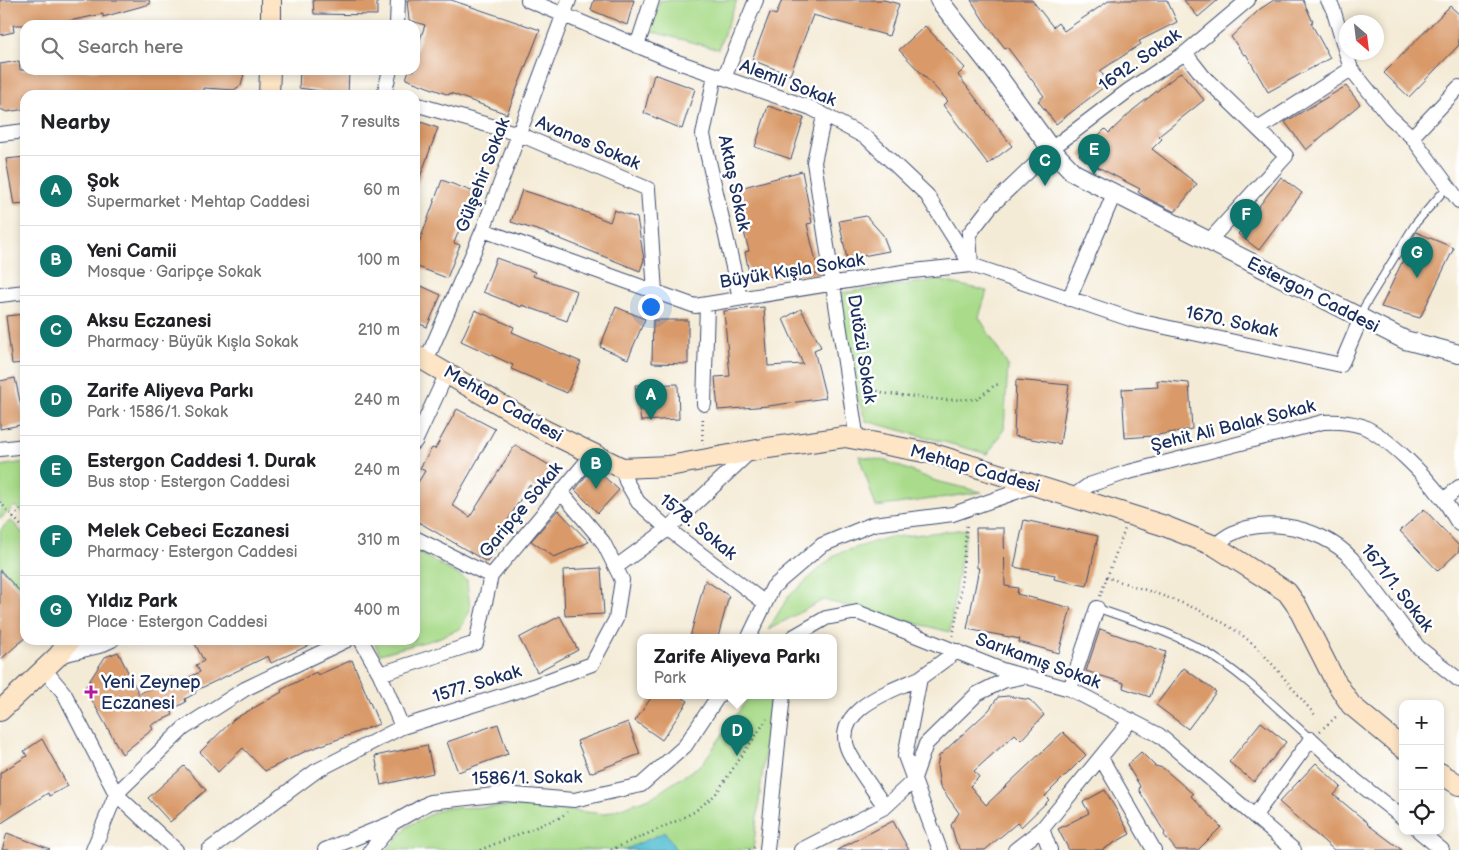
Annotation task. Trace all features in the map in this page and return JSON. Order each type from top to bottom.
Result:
[{"type":"main road","points":[[270,20],[271,0]]},
{"type":"main road","points":[[269,90],[270,75]]},
{"type":"main road","name":"Mehtap Caddesi","points":[[420,358],[544,430],[622,468],[669,466],[845,437],[934,454],[1130,516],[1215,546],[1287,592],[1297,606],[1334,679],[1351,705],[1399,745]]},
{"type":"main road","points":[[0,711],[51,662],[66,645]]},
{"type":"main road","points":[[1444,776],[1459,786]]},
{"type":"street","points":[[397,20],[398,0]]},
{"type":"street","name":"Alemli Sokak","points":[[528,0],[637,46],[719,77],[811,108],[868,138],[927,195],[971,265]]},
{"type":"street","name":"Gülşehir Sokak","points":[[420,358],[483,230],[569,0]]},
{"type":"street","points":[[637,46],[652,0]]},
{"type":"street","name":"Aktaş Sokak","points":[[740,298],[703,135],[719,77],[756,0]]},
{"type":"street","name":"Estergon Caddesi","points":[[939,0],[996,72],[1051,149],[1074,174],[1405,340],[1459,354]]},
{"type":"street","name":"1692. Sokak","points":[[1051,149],[1129,90],[1185,53],[1248,0]]},
{"type":"street","points":[[1334,3],[1351,69],[1390,117],[1412,137],[1459,201]]},
{"type":"street","points":[[1185,53],[1203,76],[1286,156],[1208,242]]},
{"type":"street","points":[[1258,129],[1351,69]]},
{"type":"street","points":[[385,90],[389,75]]},
{"type":"street","points":[[1412,137],[1459,86]]},
{"type":"street","name":"Avanos Sokak","points":[[420,105],[518,134],[648,189],[655,292]]},
{"type":"street","name":"Dutözü Sokak","points":[[824,116],[814,162],[857,440]]},
{"type":"street","points":[[0,134],[20,132]]},
{"type":"street","points":[[1051,149],[990,207],[969,234],[971,265],[1069,298],[1114,194]]},
{"type":"street","name":"Büyük Kışla Sokak","points":[[483,230],[695,306],[903,272],[971,265]]},
{"type":"street","points":[[0,289],[0,295],[20,293]]},
{"type":"street","name":"1670. Sokak","points":[[1069,298],[1134,320],[1341,365],[1361,318]]},
{"type":"street","points":[[704,404],[707,304]]},
{"type":"street","points":[[420,431],[447,373]]},
{"type":"street","name":"Şehit Ali Balak Sokak","points":[[1071,498],[1078,490],[1125,473],[1323,422],[1336,421],[1349,422],[1372,431],[1421,471],[1444,500],[1459,524]]},
{"type":"street","points":[[0,449],[20,447]]},
{"type":"street","points":[[616,567],[668,529],[751,451]]},
{"type":"street","name":"Garipçe Sokak","points":[[380,674],[476,642],[491,576],[593,454]]},
{"type":"street","name":"1578. Sokak","points":[[622,468],[626,481],[638,502],[668,529],[765,603]]},
{"type":"street","points":[[750,634],[773,587],[822,545],[873,524],[953,514],[1033,486]]},
{"type":"street","points":[[1444,500],[1459,487]]},
{"type":"street","name":"1577. Sokak","points":[[209,850],[316,771],[402,727],[533,686],[592,664],[616,619],[622,580],[604,542],[561,492]]},
{"type":"street","name":"1671/1. Sokak","points":[[1215,546],[1232,532],[1252,526],[1305,530],[1329,540],[1352,559],[1418,647],[1459,680]]},
{"type":"street","points":[[420,540],[491,576]]},
{"type":"street","points":[[1070,689],[1097,608]]},
{"type":"street","name":"Sarıkamış Sokak","points":[[798,634],[826,618],[857,612],[1002,670],[1070,689],[1159,735],[1294,850]]},
{"type":"street","points":[[101,645],[51,662],[64,693],[116,794],[176,850]]},
{"type":"street","points":[[93,850],[116,794],[184,728],[245,689],[337,645]]},
{"type":"street","points":[[363,645],[380,674],[402,727]]},
{"type":"street","points":[[885,807],[849,751],[845,738],[851,720],[864,705],[920,678],[954,650]]},
{"type":"street","points":[[801,850],[885,807],[913,781],[926,744],[977,694],[1003,681],[1025,677]]},
{"type":"street","points":[[920,678],[905,756],[940,850]]},
{"type":"street","name":"1586/1. Sokak","points":[[371,850],[393,823],[430,802],[504,794],[574,800],[641,785],[685,746],[716,699]]},
{"type":"street","points":[[766,850],[783,699]]},
{"type":"street","points":[[1015,850],[1042,829],[1131,720]]},
{"type":"street","points":[[1255,815],[1311,739],[1356,781],[1399,815]]},
{"type":"street","points":[[1101,758],[1154,850]]},
{"type":"street","points":[[325,850],[393,823]]},
{"type":"street","points":[[1042,829],[1050,850]]},
{"type":"street","points":[[1424,835],[1442,850]]},
{"type":"lane","points":[[1361,318],[1364,307],[1415,224],[1448,186]]},
{"type":"lane","points":[[1097,608],[1174,636],[1205,651],[1234,671],[1311,739]]},
{"type":"path","points":[[856,379],[881,393],[944,400],[977,399],[995,385],[1001,384]]},
{"type":"path","points":[[702,460],[704,404]]},
{"type":"path","points":[[0,502],[20,525]]},
{"type":"path","points":[[954,650],[968,508]]},
{"type":"path","points":[[13,517],[20,510]]},
{"type":"path","points":[[1097,608],[1106,577],[1130,516]]},
{"type":"path","points":[[1106,577],[1182,602],[1236,631],[1255,646],[1317,717]]},
{"type":"path","points":[[1311,739],[1351,705]]},
{"type":"path","points":[[610,850],[694,812],[715,795],[767,718]]},
{"type":"path","points":[[480,850],[561,818],[589,796]]},
{"type":"green space","points":[[660,0],[737,0],[718,49],[649,31]]},
{"type":"green space","points":[[938,280],[987,291],[979,317],[1008,366],[1004,429],[988,454],[866,421],[848,374],[840,293]]},
{"type":"green space","points":[[859,456],[886,461],[936,481],[982,492],[876,507]]},
{"type":"green space","points":[[20,463],[20,511],[15,506],[0,519],[0,466]]},
{"type":"green space","points":[[11,520],[20,530],[20,588],[0,566],[0,530]]},
{"type":"green space","points":[[967,529],[956,584],[950,632],[823,600],[768,630],[788,597],[836,554],[886,538]]},
{"type":"green space","points":[[420,553],[467,580],[470,610],[461,628],[436,639],[420,643]]},
{"type":"green space","points":[[376,645],[414,645],[380,654]]},
{"type":"green space","points":[[747,699],[772,699],[753,850],[387,850],[408,826],[443,808],[533,806],[604,814],[652,797],[702,764]]},
{"type":"water","points":[[665,832],[676,850],[624,850]]},
{"type":"building","points":[[0,0],[149,0],[150,4],[103,17],[103,14],[74,20],[20,20],[20,25],[13,25],[14,32],[0,35]]},
{"type":"building","points":[[313,0],[377,0],[377,15],[314,14]]},
{"type":"building","points":[[407,0],[451,0],[540,30],[507,114],[406,79],[407,75],[420,75],[420,40],[425,25],[420,23],[420,20],[409,20]]},
{"type":"building","points":[[594,0],[634,0],[627,25],[591,10]]},
{"type":"building","points":[[782,0],[884,0],[899,4],[889,36],[813,15],[790,75],[752,60],[770,13],[776,15]]},
{"type":"building","points":[[971,0],[1032,0],[1053,27],[1058,23],[1064,31],[1110,0],[1167,0],[1177,22],[1139,41],[1141,44],[1100,71],[1109,83],[1056,124],[1038,101],[1044,96],[1007,47],[1005,48],[984,21]]},
{"type":"building","points":[[1184,0],[1218,0],[1198,17]]},
{"type":"building","points":[[1274,0],[1303,0],[1313,22],[1311,23],[1330,58],[1268,92],[1246,54],[1244,55],[1231,37],[1260,9]]},
{"type":"building","points":[[1450,6],[1459,14],[1459,45],[1409,97],[1384,73]]},
{"type":"building","points":[[925,26],[965,68],[958,75],[1012,146],[988,164],[943,105],[948,101],[899,50]]},
{"type":"building","points":[[19,61],[20,75],[244,75],[241,85],[234,90],[204,88],[204,90],[20,90],[20,110],[7,112],[0,109],[0,64]]},
{"type":"building","points":[[1181,72],[1204,100],[1159,136],[1162,139],[1152,149],[1197,184],[1175,212],[1145,197],[1138,192],[1140,189],[1086,161],[1079,155],[1105,129],[1109,133],[1133,110]]},
{"type":"building","points":[[654,74],[695,89],[682,129],[644,113]]},
{"type":"building","points":[[300,75],[349,75],[348,90],[299,88]]},
{"type":"building","points":[[1346,86],[1360,104],[1306,150],[1285,122]]},
{"type":"building","points":[[768,106],[804,118],[791,159],[755,147]]},
{"type":"building","points":[[420,122],[438,128],[420,177]]},
{"type":"building","points":[[20,158],[20,204],[14,205],[6,159]]},
{"type":"building","points":[[802,171],[812,223],[807,224],[819,274],[763,277],[761,273],[762,277],[750,278],[745,252],[749,251],[733,190]]},
{"type":"building","points":[[1281,177],[1302,193],[1259,250],[1238,234]]},
{"type":"building","points":[[442,180],[474,192],[454,243],[460,245],[447,278],[420,268],[420,240]]},
{"type":"building","points":[[522,190],[568,205],[610,222],[614,210],[637,218],[644,260],[640,271],[543,232],[511,222]]},
{"type":"building","points":[[866,216],[883,235],[889,251],[847,259],[839,221]]},
{"type":"building","points":[[1416,232],[1454,248],[1420,318],[1381,307]]},
{"type":"building","points":[[496,258],[535,272],[533,276],[577,291],[567,321],[522,305],[521,307],[483,292]]},
{"type":"building","points":[[420,285],[441,295],[427,327],[420,324]]},
{"type":"building","points":[[616,307],[645,319],[628,359],[600,347]]},
{"type":"building","points":[[764,307],[768,366],[803,364],[783,319],[801,309],[821,347],[814,350],[826,398],[768,406],[718,410],[715,377],[730,376],[724,311]]},
{"type":"building","points":[[475,310],[514,327],[512,332],[581,362],[567,393],[511,369],[513,365],[461,341]]},
{"type":"building","points":[[20,315],[20,363],[12,364],[6,316]]},
{"type":"building","points":[[653,320],[688,320],[688,364],[652,363]]},
{"type":"building","points":[[15,378],[20,401],[20,425],[0,429],[0,381]]},
{"type":"building","points":[[1016,380],[1069,385],[1060,444],[1014,436]]},
{"type":"building","points":[[1157,380],[1189,383],[1192,429],[1152,436],[1125,438],[1122,389],[1158,387]]},
{"type":"building","points":[[678,384],[679,419],[641,421],[635,385]]},
{"type":"building","points":[[457,409],[495,429],[452,505],[470,517],[515,445],[554,468],[540,491],[529,485],[499,535],[503,537],[487,562],[420,523],[420,479],[425,471],[420,468],[432,448],[435,449]]},
{"type":"building","points":[[593,467],[619,490],[598,513],[575,490]]},
{"type":"building","points":[[1424,509],[1459,546],[1459,551],[1438,571],[1400,531]]},
{"type":"building","points":[[558,510],[589,542],[554,557],[531,541]]},
{"type":"building","points":[[1024,520],[1098,536],[1087,586],[1054,579],[1055,575],[1014,567]]},
{"type":"building","points":[[976,528],[1004,528],[1005,586],[1018,588],[1017,594],[1071,608],[1059,653],[1019,642],[1020,639],[967,629],[979,568],[977,568]]},
{"type":"building","points":[[601,568],[604,614],[565,616],[563,570]]},
{"type":"building","points":[[0,570],[20,592],[20,642],[0,660]]},
{"type":"building","points":[[705,580],[729,596],[719,634],[691,634]]},
{"type":"building","points":[[560,616],[578,650],[537,672],[519,638]]},
{"type":"building","points":[[1100,629],[1166,652],[1150,697],[1123,688],[1124,683],[1086,671]]},
{"type":"building","points":[[196,645],[309,645],[271,663],[268,656],[195,691],[196,693],[185,699],[186,702],[171,710],[173,715],[151,725],[153,729],[122,754],[85,688],[105,657],[118,652],[139,694],[172,677],[175,684],[200,672],[196,665],[204,661]]},
{"type":"building","points":[[352,660],[379,724],[306,751],[265,771],[243,748],[218,772],[200,752],[234,719],[282,692],[281,690],[316,672],[318,675]]},
{"type":"building","points":[[1184,668],[1216,692],[1188,729],[1156,705]]},
{"type":"building","points":[[1008,696],[1030,700],[1044,715],[1021,740],[1015,734],[974,771],[979,777],[970,786],[986,805],[1063,732],[1086,755],[1045,796],[1049,800],[1021,827],[1017,823],[985,850],[961,850],[956,842],[951,825],[959,813],[940,786],[937,767],[939,756],[989,710],[998,697]]},
{"type":"building","points":[[650,699],[685,699],[688,701],[662,740],[635,721]]},
{"type":"building","points":[[628,722],[640,754],[590,773],[577,741]]},
{"type":"building","points":[[1261,722],[1286,742],[1254,782],[1229,762]]},
{"type":"building","points":[[498,724],[508,754],[458,772],[447,742]]},
{"type":"building","points":[[42,739],[68,786],[49,796],[48,793],[0,824],[0,773],[27,756],[24,751]]},
{"type":"building","points":[[427,745],[433,773],[381,785],[375,756]]},
{"type":"building","points":[[1141,752],[1155,766],[1163,768],[1193,794],[1191,796],[1221,827],[1198,850],[1176,850],[1164,835],[1165,833],[1139,790],[1140,786],[1127,765]]},
{"type":"building","points":[[1316,763],[1341,787],[1334,795],[1367,824],[1402,850],[1334,850],[1279,802]]},
{"type":"building","points":[[184,766],[206,790],[170,822],[148,798]]},
{"type":"building","points":[[1105,790],[1130,834],[1102,850],[1069,850],[1058,829],[1089,813],[1083,802]]},
{"type":"building","points":[[893,821],[909,850],[837,850]]},
{"type":"building","points":[[7,833],[50,849],[2,850]]},
{"type":"place","name":"Estergon Caddesi 1. Durak","points":[[1094,175]]},
{"type":"place","name":"Aksu Eczanesi","points":[[1045,186]]},
{"type":"place","name":"Melek Cebeci Eczanesi","points":[[1246,240]]},
{"type":"place","name":"Yıldız Park","points":[[1417,278]]},
{"type":"place","name":"Şok","points":[[651,420]]},
{"type":"place","name":"Yeni Camii","points":[[596,489]]},
{"type":"place","name":"Yeni Zeynep Eczanesi","points":[[91,692]]},
{"type":"place","name":"Zarife Aliyeva Parkı","points":[[737,756]]}]
